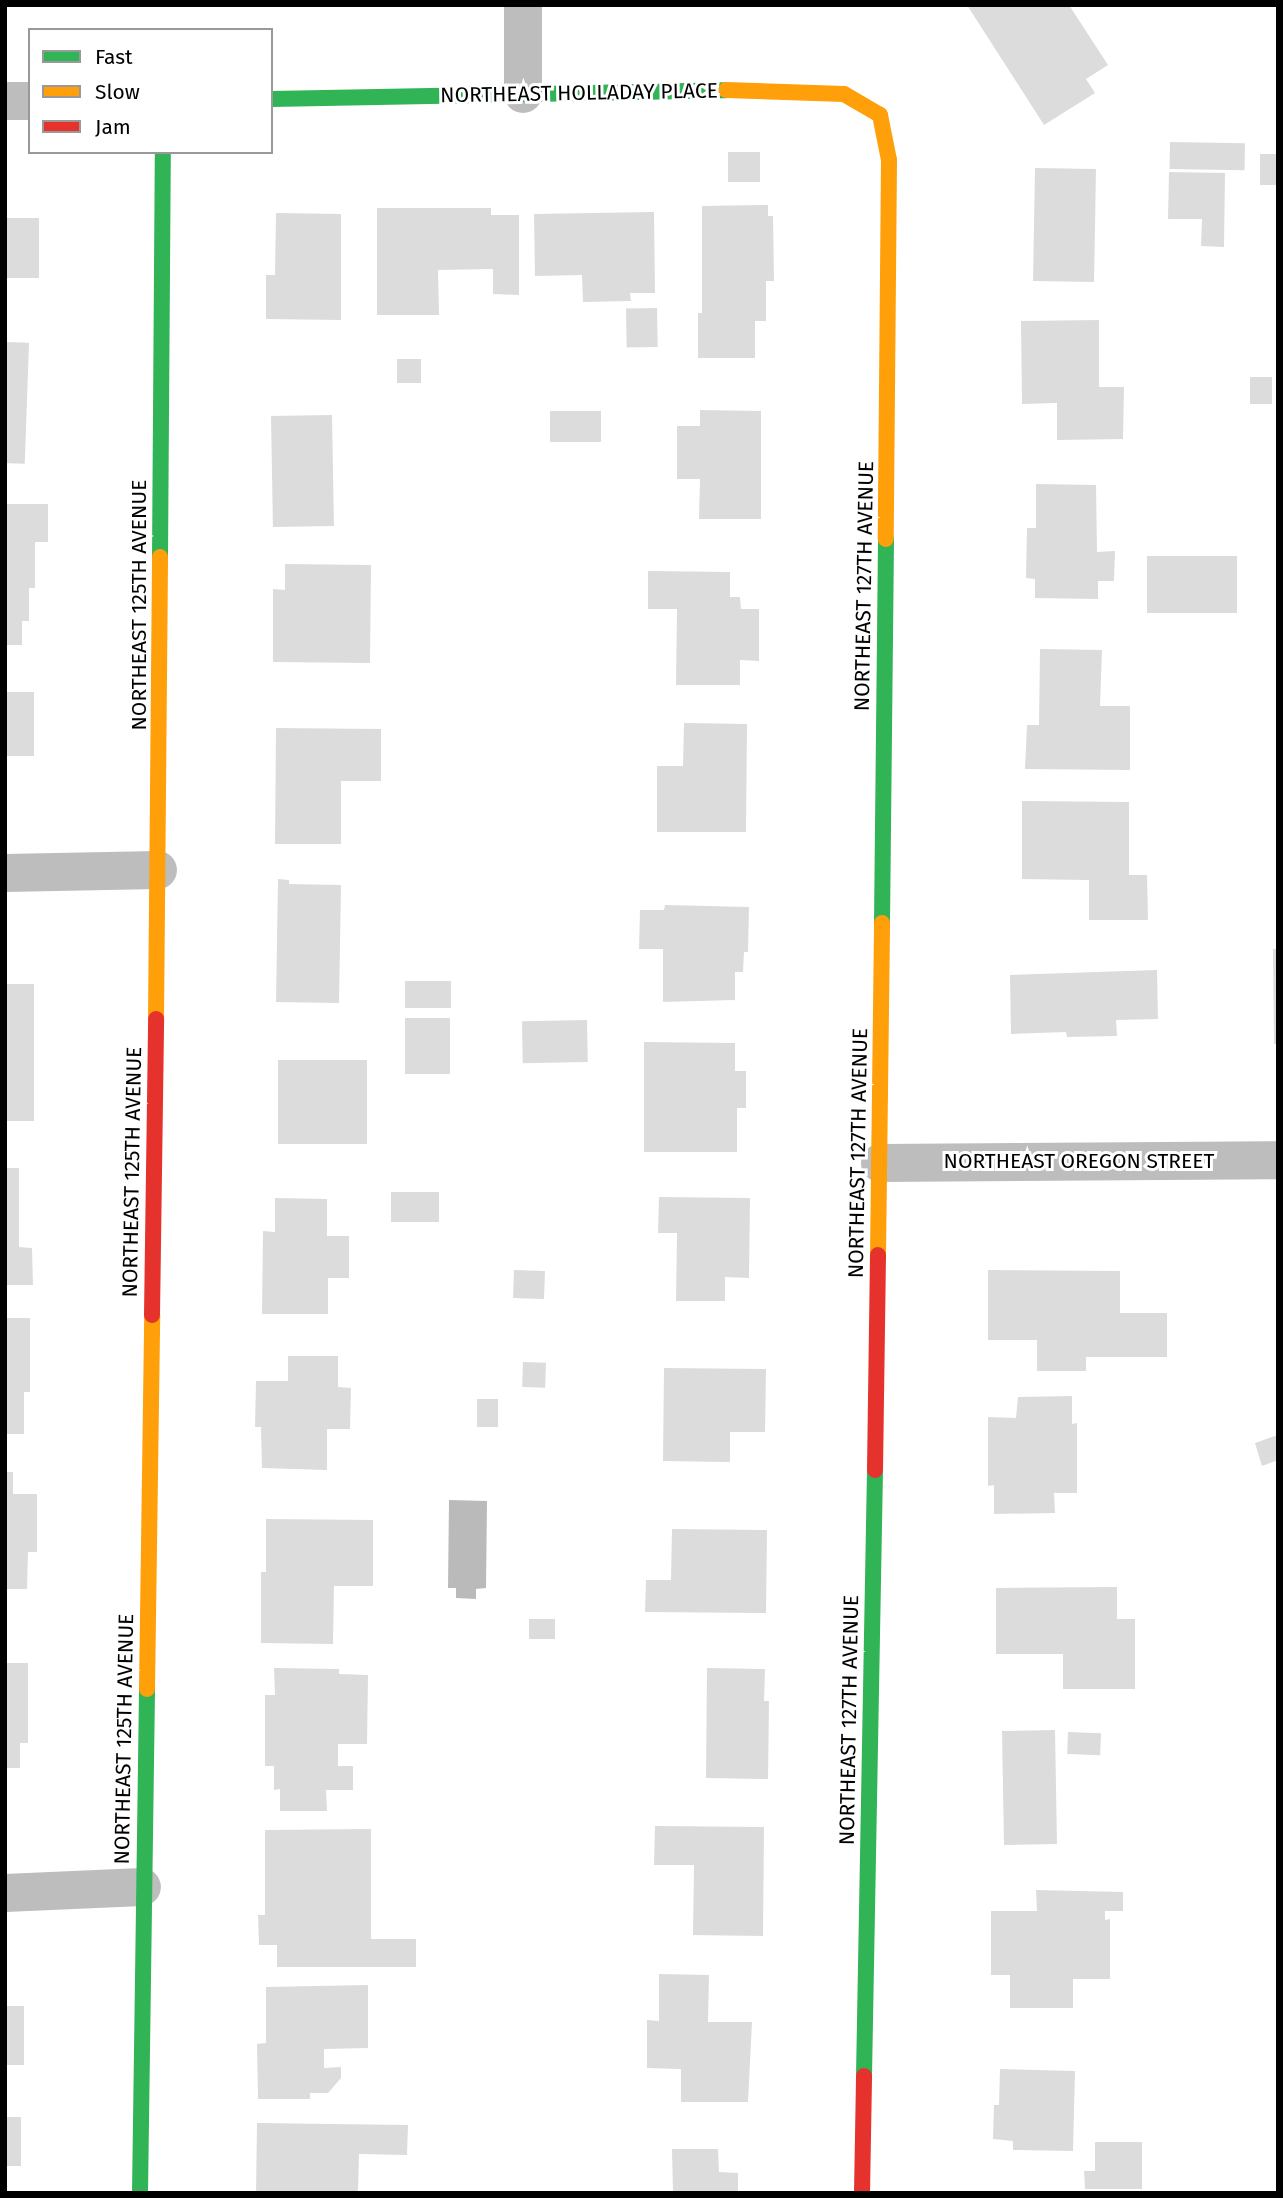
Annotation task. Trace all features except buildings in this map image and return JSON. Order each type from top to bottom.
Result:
[{"type":"street","points":[[523,5],[523,94]]},
{"type":"street","name":"NORTHEAST HOLLADAY PLACE","points":[[273,99],[818,91],[844,94],[880,115]]},
{"type":"street","points":[[5,101],[28,101]]},
{"type":"street","name":"NORTHEAST 127TH AVENUE","points":[[862,2193],[880,1163],[889,160],[880,115]]},
{"type":"street","name":"NORTHEAST 125TH AVENUE","points":[[140,2193],[142,1887],[158,870],[163,154]]},
{"type":"street","points":[[5,873],[158,870]]},
{"type":"street","name":"NORTHEAST OREGON STREET","points":[[880,1163],[1278,1160]]},
{"type":"street","points":[[5,1893],[142,1887]]},
{"type":"shaded area","points":[[449,1500],[487,1501],[486,1588],[476,1589],[476,1599],[456,1598],[456,1588],[448,1588]]},
{"type":"traffic: fast","points":[[273,99],[726,90]]},
{"type":"traffic: fast","points":[[160,557],[163,154]]},
{"type":"traffic: fast","points":[[882,923],[886,539]]},
{"type":"traffic: fast","points":[[864,2076],[875,1470]]},
{"type":"traffic: fast","points":[[140,2193],[147,1689]]},
{"type":"traffic: slow","points":[[726,90],[844,94],[880,115],[889,160],[886,539]]},
{"type":"traffic: slow","points":[[156,1019],[160,557]]},
{"type":"traffic: slow","points":[[878,1255],[882,923]]},
{"type":"traffic: slow","points":[[147,1689],[152,1315]]},
{"type":"traffic: jam","points":[[152,1315],[156,1019]]},
{"type":"traffic: jam","points":[[875,1470],[878,1255]]},
{"type":"traffic: jam","points":[[862,2193],[864,2076]]}]
